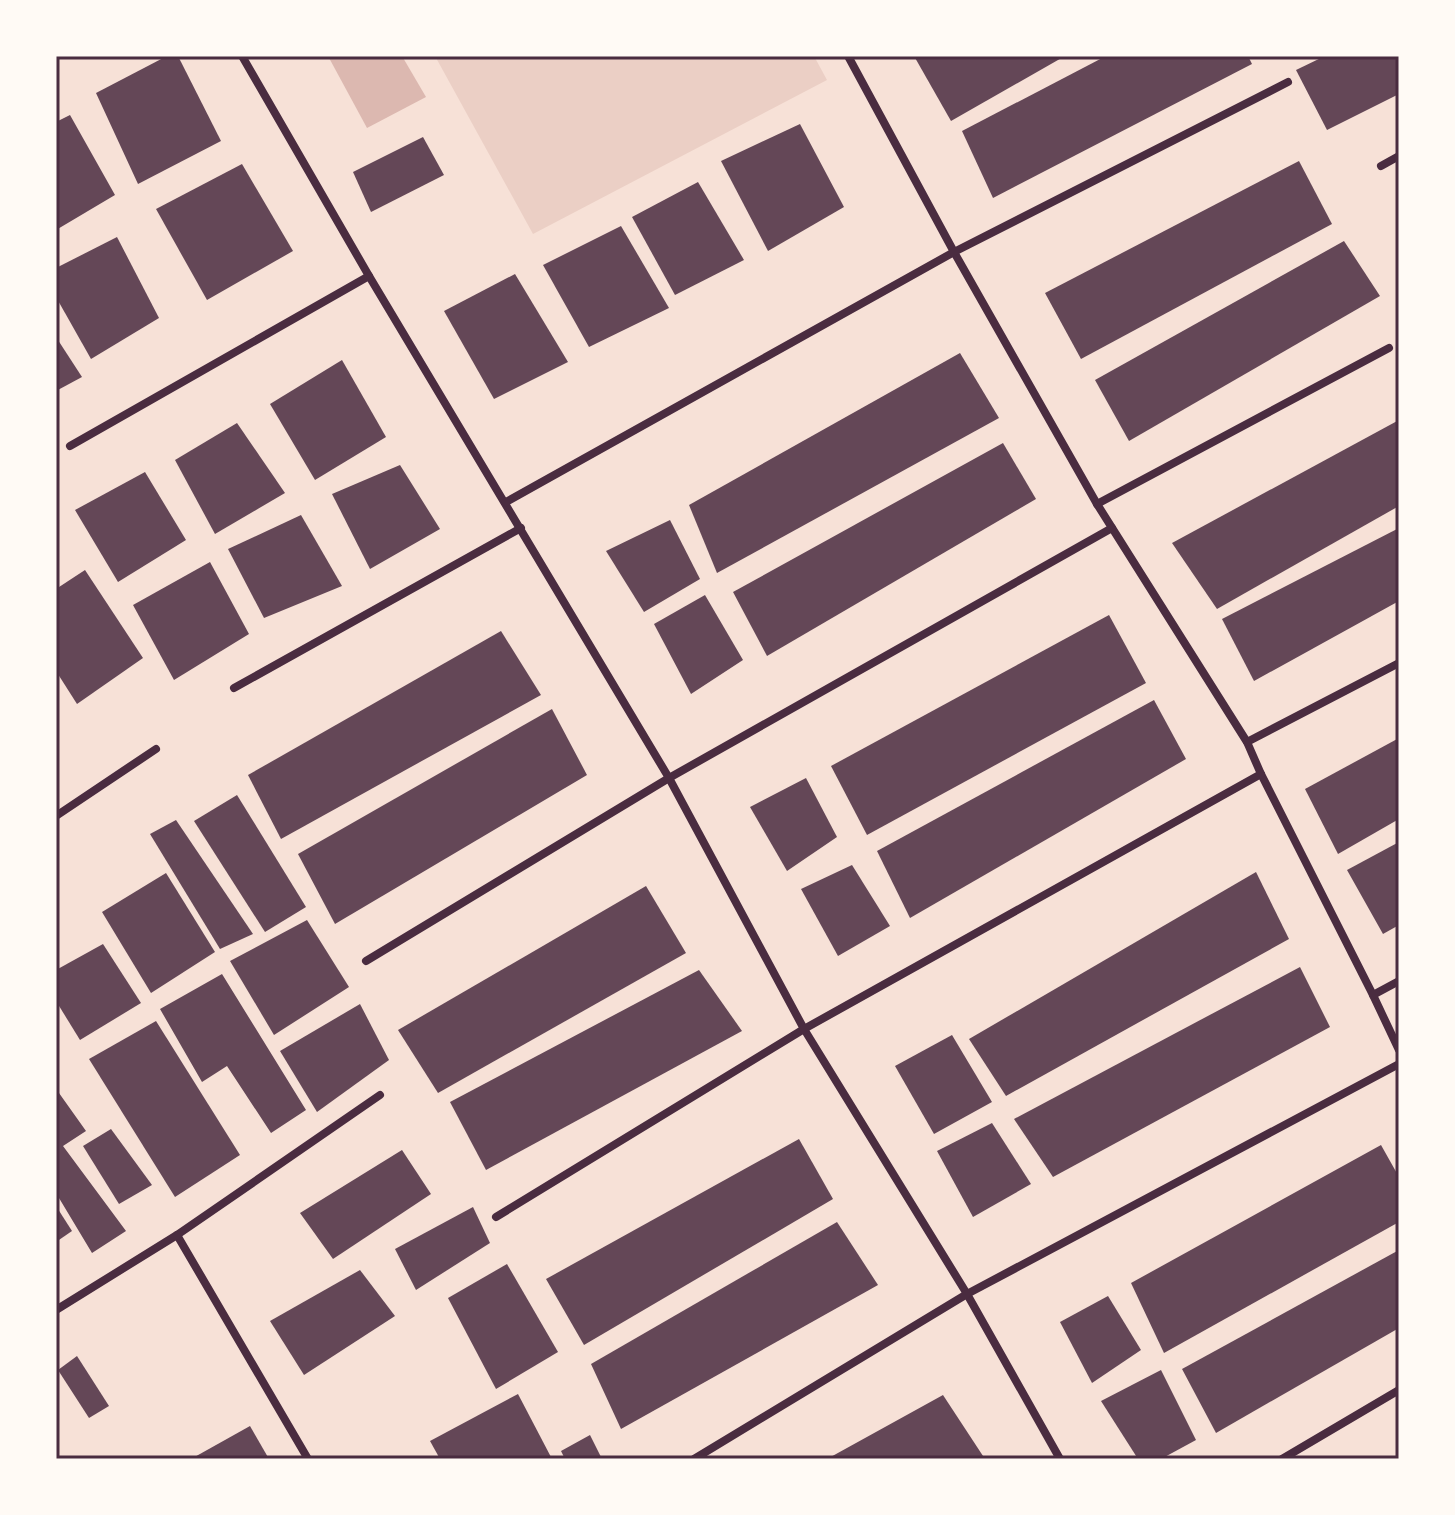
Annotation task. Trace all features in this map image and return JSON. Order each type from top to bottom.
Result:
[{"type":"street","points":[[242,56],[369,276],[669,778],[804,1029],[967,1294],[1060,1459]]},
{"type":"street","points":[[848,56],[954,252],[1097,504],[1247,742],[1399,1050]]},
{"type":"street","points":[[506,502],[954,252],[1288,82]]},
{"type":"street","points":[[1381,166],[1399,156]]},
{"type":"street","points":[[70,446],[369,276]]},
{"type":"street","points":[[1097,504],[1389,348]]},
{"type":"street","points":[[234,688],[521,528]]},
{"type":"street","points":[[366,961],[669,778],[1112,528]]},
{"type":"street","points":[[1247,742],[1399,663]]},
{"type":"street","points":[[56,816],[156,749]]},
{"type":"street","points":[[496,1217],[804,1029],[1261,774]]},
{"type":"street","points":[[1373,995],[1399,981]]},
{"type":"street","points":[[694,1459],[967,1294],[1399,1064]]},
{"type":"street","points":[[56,1310],[177,1235],[380,1095]]},
{"type":"street","points":[[177,1235],[308,1459]]},
{"type":"street","points":[[1282,1459],[1399,1390]]},
{"type":"shaded area","points":[[328,56],[402,56],[426,97],[367,128]]},
{"type":"shaded area","points":[[435,56],[814,56],[827,80],[533,234]]},
{"type":"building","points":[[167,56],[178,56],[221,141],[138,184],[96,93]]},
{"type":"building","points":[[914,56],[1065,56],[951,121]]},
{"type":"building","points":[[1106,56],[1248,56],[1252,64],[993,198],[962,131]]},
{"type":"building","points":[[1325,56],[1399,56],[1399,94],[1327,130],[1296,70]]},
{"type":"building","points":[[70,115],[115,195],[56,230],[56,122]]},
{"type":"building","points":[[800,124],[844,207],[768,251],[721,161]]},
{"type":"building","points":[[423,137],[444,175],[371,212],[353,172]]},
{"type":"building","points":[[1299,161],[1332,224],[1081,359],[1045,293]]},
{"type":"building","points":[[242,164],[293,251],[207,300],[156,209]]},
{"type":"building","points":[[698,182],[744,260],[675,295],[632,217]]},
{"type":"building","points":[[621,226],[669,308],[589,347],[543,265]]},
{"type":"building","points":[[117,237],[159,318],[91,359],[56,297],[56,268]]},
{"type":"building","points":[[1344,241],[1380,296],[1129,441],[1095,380]]},
{"type":"building","points":[[515,274],[568,362],[494,399],[444,311]]},
{"type":"building","points":[[56,337],[82,377],[56,391]]},
{"type":"building","points":[[960,353],[999,418],[717,573],[689,505]]},
{"type":"building","points":[[342,360],[386,437],[315,480],[270,404]]},
{"type":"building","points":[[1399,420],[1399,506],[1217,609],[1172,543]]},
{"type":"building","points":[[237,423],[285,493],[215,534],[175,460]]},
{"type":"building","points":[[1003,443],[1036,499],[767,656],[733,592]]},
{"type":"building","points":[[400,465],[440,529],[370,569],[332,494]]},
{"type":"building","points":[[145,472],[186,540],[118,582],[75,510]]},
{"type":"building","points":[[301,515],[342,586],[264,618],[228,549]]},
{"type":"building","points":[[670,520],[700,579],[644,612],[606,551]]},
{"type":"building","points":[[1399,528],[1399,601],[1254,681],[1222,619]]},
{"type":"building","points":[[210,562],[249,634],[174,680],[133,605]]},
{"type":"building","points":[[85,570],[143,658],[77,704],[56,671],[56,589]]},
{"type":"building","points":[[705,595],[743,660],[691,694],[654,624]]},
{"type":"building","points":[[1109,615],[1146,683],[867,835],[831,766]]},
{"type":"building","points":[[501,631],[541,695],[281,839],[248,775]]},
{"type":"building","points":[[1154,700],[1186,759],[910,918],[877,851]]},
{"type":"building","points":[[552,709],[587,775],[335,924],[298,854]]},
{"type":"building","points":[[1399,738],[1399,819],[1338,854],[1305,789]]},
{"type":"building","points":[[806,778],[837,837],[787,871],[750,807]]},
{"type":"building","points":[[237,795],[306,907],[265,932],[194,821]]},
{"type":"building","points":[[176,820],[253,934],[220,949],[150,834]]},
{"type":"building","points":[[1399,842],[1399,925],[1383,934],[1347,870]]},
{"type":"building","points":[[852,865],[890,926],[838,956],[801,889]]},
{"type":"building","points":[[1256,872],[1289,939],[1006,1096],[969,1039]]},
{"type":"building","points":[[166,873],[215,952],[151,993],[102,912]]},
{"type":"building","points":[[646,886],[686,953],[438,1093],[398,1030]]},
{"type":"building","points":[[307,920],[349,987],[274,1035],[230,961]]},
{"type":"building","points":[[103,944],[141,1003],[80,1040],[56,1001],[56,970]]},
{"type":"building","points":[[1300,967],[1330,1027],[1053,1177],[1014,1119]]},
{"type":"building","points":[[699,970],[742,1031],[486,1170],[450,1102]]},
{"type":"building","points":[[222,974],[306,1110],[271,1133],[227,1066],[202,1082],[160,1009]]},
{"type":"building","points":[[360,1004],[389,1060],[317,1112],[280,1051]]},
{"type":"building","points":[[156,1021],[240,1155],[175,1197],[89,1059]]},
{"type":"building","points":[[952,1035],[992,1102],[934,1134],[895,1066]]},
{"type":"building","points":[[59,1093],[86,1131],[63,1146],[126,1231],[92,1253],[56,1193],[56,1095]]},
{"type":"building","points":[[992,1123],[1031,1184],[973,1217],[937,1151]]},
{"type":"building","points":[[111,1129],[152,1185],[119,1204],[83,1146]]},
{"type":"building","points":[[799,1139],[833,1199],[584,1345],[546,1279]]},
{"type":"building","points":[[1381,1145],[1399,1177],[1399,1222],[1164,1353],[1131,1283]]},
{"type":"building","points":[[402,1150],[431,1194],[333,1259],[300,1213]]},
{"type":"building","points":[[56,1206],[72,1231],[56,1242]]},
{"type":"building","points":[[473,1207],[490,1243],[416,1290],[395,1249]]},
{"type":"building","points":[[837,1222],[878,1285],[621,1429],[591,1364]]},
{"type":"building","points":[[1399,1250],[1399,1328],[1216,1433],[1182,1369]]},
{"type":"building","points":[[507,1264],[558,1352],[496,1389],[448,1298]]},
{"type":"building","points":[[360,1270],[395,1316],[304,1375],[270,1321]]},
{"type":"building","points":[[1108,1296],[1141,1350],[1092,1383],[1060,1322]]},
{"type":"building","points":[[77,1356],[109,1406],[89,1418],[58,1370]]},
{"type":"building","points":[[1161,1370],[1196,1440],[1161,1459],[1138,1459],[1101,1401]]},
{"type":"building","points":[[518,1394],[552,1459],[440,1459],[430,1441]]},
{"type":"building","points":[[943,1395],[983,1456],[978,1459],[827,1459]]},
{"type":"building","points":[[250,1426],[269,1459],[191,1459]]},
{"type":"building","points":[[590,1435],[602,1459],[565,1459],[561,1451]]}]
